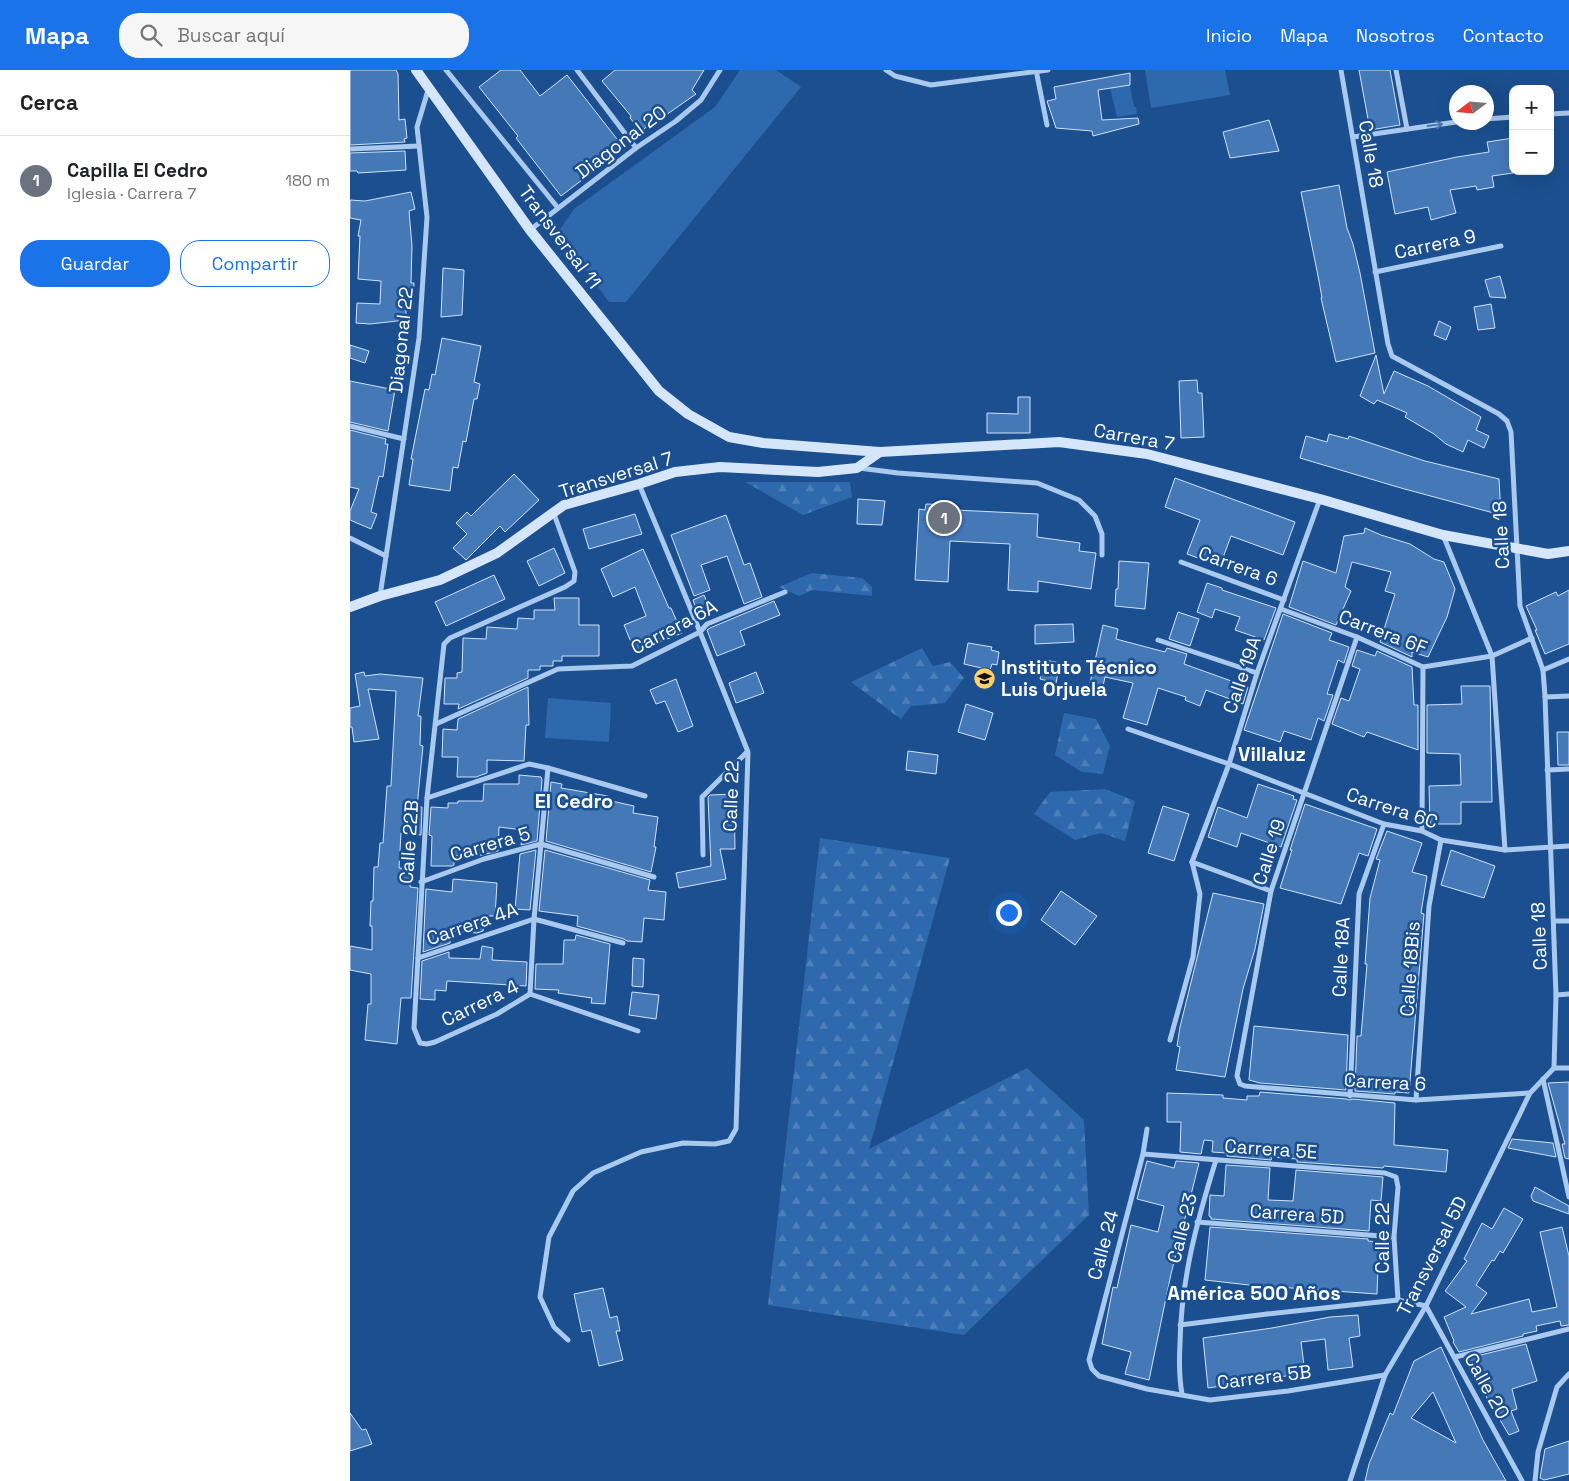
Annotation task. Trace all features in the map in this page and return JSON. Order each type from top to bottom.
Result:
[{"type":"street","name":"Transversal 11","points":[[416,70],[530,230],[659,391],[688,414]]},
{"type":"street","points":[[446,70],[558,208]]},
{"type":"street","points":[[577,70],[636,148]]},
{"type":"street","name":"Diagonal 20","points":[[530,230],[636,148],[676,121],[701,100],[720,70]]},
{"type":"street","points":[[886,70],[895,76],[931,85],[1048,70]]},
{"type":"street","name":"Calle 18","points":[[1341,70],[1375,272],[1388,344],[1392,356],[1499,414],[1507,421],[1511,432],[1520,606],[1543,670],[1545,697],[1556,995],[1554,1068]]},
{"type":"street","points":[[1396,70],[1407,129]]},
{"type":"street","points":[[1036,71],[1047,125]]},
{"type":"street","name":"Diagonal 22","points":[[380,596],[419,338],[427,217],[417,127],[429,87]]},
{"type":"street","points":[[1554,114],[1569,113]]},
{"type":"street","points":[[1494,118],[1509,117]]},
{"type":"street","points":[[1353,138],[1449,123]]},
{"type":"street","points":[[350,149],[419,146]]},
{"type":"street","name":"Carrera 9","points":[[1375,272],[1501,246]]},
{"type":"street","name":"Carrera 7","points":[[688,414],[729,437],[763,443],[880,452],[1059,442],[1147,454],[1320,499],[1443,535],[1548,554],[1569,551]]},
{"type":"street","points":[[350,426],[404,439]]},
{"type":"street","name":"Transversal 7","points":[[350,607],[380,596],[440,580],[488,557],[554,514],[564,505],[676,472],[720,467],[818,472],[857,468],[880,452]]},
{"type":"street","points":[[857,468],[898,473],[1037,483],[1079,500],[1095,516],[1102,534],[1102,555]]},
{"type":"street","name":"Calle 22","points":[[568,1340],[554,1327],[540,1297],[549,1237],[573,1191],[592,1173],[641,1152],[683,1143],[715,1144],[730,1141],[736,1129],[748,752],[639,484]]},
{"type":"street","name":"Calle 19A","points":[[1192,862],[1228,764],[1257,673],[1320,499]]},
{"type":"street","name":"Calle 22B","points":[[420,1043],[414,1028],[421,882],[427,798],[444,644],[450,638],[565,587],[574,581],[575,572],[554,514]]},
{"type":"street","points":[[1443,535],[1492,656],[1505,850]]},
{"type":"street","points":[[350,538],[386,556]]},
{"type":"street","name":"Carrera 6","points":[[1181,562],[1284,600]]},
{"type":"street","name":"Carrera 6A","points":[[436,724],[558,669],[632,666],[700,632],[708,624],[785,592]]},
{"type":"street","name":"Carrera 6F","points":[[1280,609],[1357,637],[1423,667],[1492,656],[1532,638]]},
{"type":"street","name":"Calle 19","points":[[1240,1084],[1238,1076],[1271,892],[1357,637]]},
{"type":"street","points":[[1158,640],[1257,673]]},
{"type":"street","points":[[1543,670],[1569,659]]},
{"type":"street","points":[[1422,831],[1423,667]]},
{"type":"street","points":[[1545,697],[1569,696]]},
{"type":"street","name":"Carrera 6C","points":[[1128,729],[1228,764],[1384,824],[1422,831],[1441,840],[1505,850],[1569,846]]},
{"type":"street","points":[[703,855],[702,797],[748,752]]},
{"type":"street","points":[[427,798],[529,764],[645,796]]},
{"type":"street","points":[[530,994],[534,919],[548,768]]},
{"type":"street","points":[[1547,770],[1569,769]]},
{"type":"street","name":"Calle 18A","points":[[1350,1096],[1360,894],[1384,824]]},
{"type":"street","name":"Calle 18Bis","points":[[1416,1100],[1429,906],[1441,840]]},
{"type":"street","name":"Carrera 5","points":[[421,882],[484,859],[541,844],[654,877]]},
{"type":"street","points":[[1192,862],[1271,892]]},
{"type":"street","points":[[1170,1040],[1193,956],[1200,894],[1192,862]]},
{"type":"street","name":"Carrera 4A","points":[[418,958],[534,919],[623,943]]},
{"type":"street","points":[[1554,921],[1569,920]]},
{"type":"street","name":"Carrera 4","points":[[420,1043],[434,1042],[497,1014],[530,994],[638,1031]]},
{"type":"street","points":[[1556,995],[1569,994]]},
{"type":"street","points":[[1554,1068],[1569,1068]]},
{"type":"street","name":"Transversal 5D","points":[[1350,1481],[1385,1375],[1426,1306],[1530,1093],[1554,1068]]},
{"type":"street","points":[[1543,1079],[1569,1197]]},
{"type":"street","name":"Carrera 6","points":[[1240,1084],[1350,1096],[1416,1100],[1530,1093]]},
{"type":"street","name":"Calle 24","points":[[1092,1368],[1089,1360],[1143,1154],[1147,1129]]},
{"type":"street","name":"Carrera 5E","points":[[1143,1154],[1385,1173],[1396,1177]]},
{"type":"street","name":"Calle 23","points":[[1182,1394],[1179,1377],[1180,1325],[1184,1282],[1197,1222],[1216,1160]]},
{"type":"street","name":"Calle 22","points":[[1396,1177],[1398,1187],[1394,1236],[1398,1300]]},
{"type":"street","name":"Carrera 5D","points":[[1197,1222],[1394,1236]]},
{"type":"street","points":[[1180,1325],[1398,1300],[1426,1306]]},
{"type":"street","name":"Calle 20","points":[[1426,1306],[1522,1481]]},
{"type":"street","points":[[1454,1357],[1569,1329]]},
{"type":"street","name":"Carrera 5B","points":[[1092,1368],[1099,1376],[1147,1389],[1210,1400],[1288,1391],[1385,1375]]},
{"type":"street","points":[[1535,1481],[1538,1452],[1557,1387],[1569,1374]]},
{"type":"green space","points":[[740,70],[776,70],[801,87],[626,302],[609,302],[558,232],[574,209],[715,107]]},
{"type":"green space","points":[[1145,70],[1225,70],[1230,95],[1151,108]]},
{"type":"green space","points":[[1130,85],[1137,114],[1117,117],[1110,88]]},
{"type":"green space","points":[[745,482],[850,482],[852,497],[803,515]]},
{"type":"green space","points":[[812,573],[862,578],[872,587],[872,596],[812,590],[799,596],[779,587]]},
{"type":"green space","points":[[922,648],[933,666],[950,662],[964,678],[945,703],[911,706],[901,719],[851,682]]},
{"type":"green space","points":[[548,698],[611,703],[609,742],[545,738]]},
{"type":"green space","points":[[1064,713],[1096,719],[1110,746],[1103,774],[1082,772],[1055,755]]},
{"type":"green space","points":[[1105,789],[1135,801],[1125,841],[1101,833],[1075,840],[1034,814],[1050,792]]},
{"type":"green space","points":[[820,838],[950,858],[869,1149],[1027,1068],[1084,1120],[1089,1215],[964,1335],[768,1305]]},
{"type":"building","points":[[350,70],[396,70],[398,74],[399,120],[405,119],[407,138],[404,139],[405,142],[350,145]]},
{"type":"building","points":[[501,70],[520,70],[540,96],[567,75],[624,148],[561,196],[516,138],[518,136],[479,87]]},
{"type":"building","points":[[615,70],[704,70],[692,90],[696,94],[656,122],[652,119],[642,132],[602,81]]},
{"type":"building","points":[[1359,70],[1390,70],[1400,125],[1370,130]]},
{"type":"building","points":[[1130,73],[1130,85],[1098,90],[1102,120],[1138,118],[1139,124],[1093,136],[1092,131],[1056,128],[1047,101],[1056,99],[1054,87]]},
{"type":"building","points":[[1269,120],[1279,151],[1230,158],[1223,132]]},
{"type":"building","points":[[1509,139],[1509,174],[1492,176],[1494,187],[1477,190],[1476,186],[1450,190],[1456,213],[1431,220],[1428,207],[1395,214],[1387,172],[1489,152],[1487,142]]},
{"type":"building","points":[[405,151],[406,170],[358,173],[357,171],[350,171],[350,153]]},
{"type":"building","points":[[1339,185],[1347,228],[1360,273],[1375,353],[1336,362],[1321,298],[1301,192]]},
{"type":"building","points":[[411,192],[415,209],[409,211],[412,246],[411,283],[414,283],[413,305],[406,304],[406,320],[370,324],[356,323],[357,303],[380,304],[381,281],[358,279],[360,236],[358,236],[361,220],[350,218],[350,200],[365,201]]},
{"type":"building","points":[[443,268],[464,270],[462,315],[441,317]]},
{"type":"building","points":[[1500,276],[1506,298],[1490,297],[1485,280]]},
{"type":"building","points":[[1491,304],[1495,328],[1478,330],[1474,307]]},
{"type":"building","points":[[1439,321],[1451,327],[1446,340],[1434,335]]},
{"type":"building","points":[[442,338],[481,346],[474,382],[480,384],[477,399],[474,399],[466,442],[463,441],[458,468],[453,467],[450,491],[409,485],[413,459],[411,459],[425,389],[429,390],[432,374],[435,375]]},
{"type":"building","points":[[350,345],[369,351],[365,363],[350,358]]},
{"type":"building","points":[[1376,355],[1384,394],[1394,371],[1428,386],[1481,417],[1476,430],[1489,436],[1484,448],[1468,440],[1463,452],[1446,444],[1434,434],[1405,417],[1407,413],[1377,400],[1374,404],[1360,396]]},
{"type":"building","points":[[1197,380],[1198,393],[1202,393],[1204,437],[1181,438],[1179,381]]},
{"type":"building","points":[[350,381],[395,390],[388,431],[350,422]]},
{"type":"building","points":[[1018,397],[1030,397],[1030,433],[987,433],[987,413],[1018,414]]},
{"type":"building","points":[[350,430],[386,439],[385,444],[388,444],[383,477],[379,476],[371,512],[377,514],[371,529],[350,520],[350,511],[359,489],[350,487]]},
{"type":"building","points":[[1329,434],[1348,439],[1349,436],[1425,461],[1499,479],[1501,515],[1300,458],[1306,436],[1327,442]]},
{"type":"building","points":[[514,474],[539,500],[505,532],[500,526],[466,560],[453,548],[467,534],[456,523],[467,512],[471,516]]},
{"type":"building","points":[[1175,478],[1295,522],[1283,555],[1231,536],[1220,566],[1187,554],[1200,520],[1165,507]]},
{"type":"building","points":[[858,499],[885,501],[882,525],[857,524]]},
{"type":"building","points":[[926,504],[955,505],[955,510],[1038,514],[1037,537],[1080,543],[1079,551],[1096,553],[1091,589],[1038,581],[1038,592],[1008,590],[1010,544],[950,541],[948,582],[915,580],[919,509],[925,510]]},
{"type":"building","points":[[635,514],[642,534],[589,549],[583,529]]},
{"type":"building","points":[[726,515],[744,565],[750,563],[762,597],[744,604],[727,556],[701,565],[710,590],[694,596],[671,535]]},
{"type":"building","points":[[1365,528],[1410,544],[1434,559],[1444,562],[1455,589],[1447,617],[1428,657],[1412,652],[1412,657],[1380,642],[1395,594],[1385,591],[1391,572],[1352,562],[1345,587],[1351,591],[1336,625],[1289,607],[1303,561],[1336,573],[1344,536],[1364,533]]},
{"type":"building","points":[[554,548],[565,573],[539,586],[527,561]]},
{"type":"building","points":[[643,549],[682,633],[635,652],[624,625],[646,616],[635,587],[613,597],[601,569]]},
{"type":"building","points":[[1119,561],[1149,563],[1145,609],[1115,606]]},
{"type":"building","points":[[494,575],[505,599],[446,626],[435,602]]},
{"type":"building","points":[[1207,583],[1276,608],[1264,640],[1235,630],[1240,617],[1215,609],[1212,618],[1197,612]]},
{"type":"building","points":[[1569,590],[1569,644],[1545,654],[1526,606],[1556,592],[1558,596]]},
{"type":"building","points":[[704,595],[710,609],[698,614],[693,600]]},
{"type":"building","points":[[554,598],[579,598],[579,625],[599,625],[599,656],[562,656],[562,661],[553,661],[553,666],[540,666],[540,670],[528,670],[528,678],[458,709],[459,704],[444,704],[445,678],[457,678],[457,673],[462,672],[463,638],[486,639],[487,627],[517,629],[518,618],[534,619],[534,610],[555,610]]},
{"type":"building","points":[[774,601],[780,615],[740,631],[745,645],[717,656],[707,630]]},
{"type":"building","points":[[1178,612],[1199,619],[1190,646],[1169,639]]},
{"type":"building","points":[[1283,614],[1332,633],[1329,640],[1349,647],[1344,663],[1338,660],[1327,694],[1333,695],[1324,721],[1318,718],[1311,740],[1284,731],[1280,742],[1244,730]]},
{"type":"building","points":[[1073,624],[1074,642],[1035,644],[1035,625]]},
{"type":"building","points":[[1103,625],[1118,629],[1116,639],[1165,652],[1167,648],[1187,654],[1184,664],[1248,687],[1243,704],[1206,690],[1200,706],[1185,700],[1186,697],[1158,688],[1147,725],[1123,718],[1133,683],[1105,677],[1103,686],[1090,683]]},
{"type":"building","points":[[968,643],[992,647],[991,650],[999,652],[997,665],[992,664],[990,670],[964,664]]},
{"type":"building","points":[[1357,650],[1375,656],[1377,651],[1412,667],[1414,705],[1418,705],[1418,750],[1367,732],[1364,737],[1332,724],[1341,698],[1349,701],[1360,669],[1352,666]]},
{"type":"building","points":[[1045,660],[1060,663],[1056,683],[1040,679]]},
{"type":"building","points":[[364,672],[365,676],[380,674],[423,678],[418,716],[421,716],[420,745],[423,746],[417,807],[422,807],[421,835],[401,833],[399,868],[411,869],[410,887],[418,888],[411,998],[401,998],[397,1044],[365,1040],[368,1004],[371,1004],[371,974],[350,970],[350,946],[372,950],[372,926],[370,926],[374,867],[378,867],[380,843],[383,843],[387,786],[391,786],[396,691],[368,689],[379,739],[354,742],[352,727],[350,727],[350,708],[360,706],[355,674]]},
{"type":"building","points":[[756,672],[764,693],[736,703],[729,683]]},
{"type":"building","points":[[676,679],[693,726],[678,732],[665,701],[656,704],[650,690]]},
{"type":"building","points":[[1461,686],[1490,686],[1492,802],[1461,802],[1461,824],[1430,824],[1429,786],[1461,785],[1460,754],[1427,753],[1427,705],[1462,704]]},
{"type":"building","points":[[528,687],[529,725],[526,725],[524,761],[487,760],[487,773],[476,777],[457,777],[458,757],[442,757],[443,729],[457,730],[458,719]]},
{"type":"building","points":[[966,704],[993,713],[985,740],[958,732]]},
{"type":"building","points":[[1557,732],[1569,732],[1569,765],[1558,765]]},
{"type":"building","points":[[908,751],[938,755],[936,774],[906,770]]},
{"type":"building","points":[[519,775],[541,777],[542,780],[537,841],[521,845],[523,830],[499,827],[498,851],[482,855],[454,856],[454,865],[452,866],[431,866],[432,836],[429,835],[431,807],[448,808],[448,803],[458,803],[458,801],[483,801],[484,784],[519,784]]},
{"type":"building","points":[[551,782],[562,784],[561,788],[608,796],[607,800],[634,806],[633,813],[658,817],[654,847],[656,847],[651,872],[546,841]]},
{"type":"building","points":[[1258,784],[1294,796],[1293,799],[1297,800],[1281,847],[1241,833],[1237,847],[1208,837],[1218,807],[1247,818]]},
{"type":"building","points":[[734,794],[735,849],[720,849],[726,879],[679,888],[676,873],[711,866],[708,797],[710,795]]},
{"type":"building","points":[[1305,804],[1377,829],[1368,856],[1359,853],[1341,904],[1280,888]]},
{"type":"building","points":[[1163,806],[1189,814],[1174,861],[1148,853]]},
{"type":"building","points":[[1387,831],[1422,843],[1412,872],[1427,876],[1421,913],[1424,914],[1409,1093],[1395,1092],[1395,1094],[1355,1091],[1357,1036],[1361,1036],[1370,898],[1380,860],[1376,859]]},
{"type":"building","points":[[536,850],[530,910],[515,909],[520,854]]},
{"type":"building","points":[[545,850],[650,880],[648,890],[666,892],[664,920],[644,918],[642,942],[627,941],[577,926],[578,916],[539,911]]},
{"type":"building","points":[[1451,850],[1495,866],[1484,898],[1441,885]]},
{"type":"building","points":[[453,879],[497,883],[495,916],[485,916],[483,931],[477,933],[451,931],[450,943],[423,952],[426,889],[452,892]]},
{"type":"building","points":[[1061,891],[1097,916],[1075,945],[1041,920]]},
{"type":"building","points":[[1213,893],[1264,904],[1255,949],[1243,989],[1225,1077],[1176,1070],[1180,1047],[1177,1046],[1180,1027]]},
{"type":"building","points":[[576,935],[610,944],[605,1004],[591,1003],[592,998],[558,993],[559,990],[535,989],[536,964],[563,964],[564,940],[575,940]]},
{"type":"building","points":[[482,946],[493,948],[492,960],[527,962],[526,986],[447,981],[446,991],[435,990],[435,1000],[420,999],[422,961],[449,952],[449,958],[480,959]]},
{"type":"building","points":[[633,958],[644,959],[643,987],[632,986]]},
{"type":"building","points":[[632,992],[659,995],[656,1019],[629,1015]]},
{"type":"building","points":[[1254,1026],[1348,1035],[1346,1090],[1260,1083],[1249,1080]]},
{"type":"building","points":[[1569,1082],[1569,1159],[1565,1158],[1562,1144],[1565,1144],[1548,1083]]},
{"type":"building","points":[[1260,1092],[1395,1103],[1394,1145],[1448,1150],[1446,1172],[1384,1166],[1383,1168],[1297,1162],[1297,1159],[1272,1157],[1271,1160],[1227,1156],[1227,1153],[1212,1152],[1213,1141],[1204,1140],[1201,1154],[1180,1152],[1181,1122],[1167,1122],[1167,1093],[1223,1095],[1223,1098],[1247,1100],[1247,1096],[1259,1096]]},
{"type":"building","points":[[1512,1139],[1553,1143],[1556,1157],[1508,1148]]},
{"type":"building","points":[[1147,1161],[1174,1168],[1176,1161],[1199,1163],[1171,1274],[1149,1380],[1125,1374],[1131,1352],[1102,1344],[1113,1287],[1117,1288],[1131,1225],[1158,1232],[1164,1206],[1137,1199]]},
{"type":"building","points":[[1226,1165],[1270,1168],[1268,1200],[1293,1201],[1296,1170],[1383,1177],[1381,1201],[1371,1200],[1369,1231],[1211,1219],[1209,1216],[1210,1195],[1224,1196]]},
{"type":"building","points":[[1535,1187],[1569,1206],[1569,1214],[1533,1201],[1531,1196]]},
{"type":"building","points":[[1504,1208],[1523,1219],[1503,1253],[1500,1251],[1494,1261],[1492,1260],[1476,1285],[1487,1293],[1471,1314],[1529,1299],[1532,1312],[1557,1307],[1540,1232],[1562,1227],[1569,1256],[1569,1325],[1561,1326],[1560,1321],[1536,1326],[1537,1331],[1523,1334],[1523,1336],[1459,1352],[1453,1342],[1444,1317],[1466,1307],[1445,1291],[1467,1261],[1464,1259],[1482,1223],[1492,1229]]},
{"type":"building","points":[[1210,1227],[1368,1239],[1368,1241],[1379,1242],[1377,1294],[1205,1280]]},
{"type":"building","points":[[603,1288],[610,1318],[617,1316],[620,1331],[616,1331],[623,1360],[599,1366],[591,1330],[582,1332],[574,1294]]},
{"type":"building","points":[[1358,1315],[1360,1336],[1349,1338],[1353,1367],[1328,1370],[1325,1339],[1301,1342],[1305,1373],[1208,1388],[1203,1338],[1330,1317]]},
{"type":"building","points":[[1526,1344],[1537,1381],[1512,1389],[1517,1409],[1511,1411],[1519,1431],[1509,1435],[1464,1359]]},
{"type":"building","points":[[1441,1347],[1483,1440],[1506,1481],[1365,1481],[1369,1464],[1390,1413],[1393,1415],[1414,1361]],"holes":[[[1433,1392],[1456,1443],[1411,1418]]]},
{"type":"building","points":[[350,1413],[362,1430],[366,1429],[372,1444],[350,1451]]},
{"type":"building","points":[[1569,1441],[1569,1474],[1544,1480],[1540,1478],[1545,1449]]},
{"type":"place","name":"Capilla El Cedro","points":[[944,518]]},
{"type":"place","name":"Instituto Técnico Luis Orjuela","points":[[985,678]]},
{"type":"district","name":"Villaluz","points":[[1272,754]]},
{"type":"district","name":"El Cedro","points":[[574,801]]},
{"type":"district","name":"América 500 Años","points":[[1254,1293]]}]
